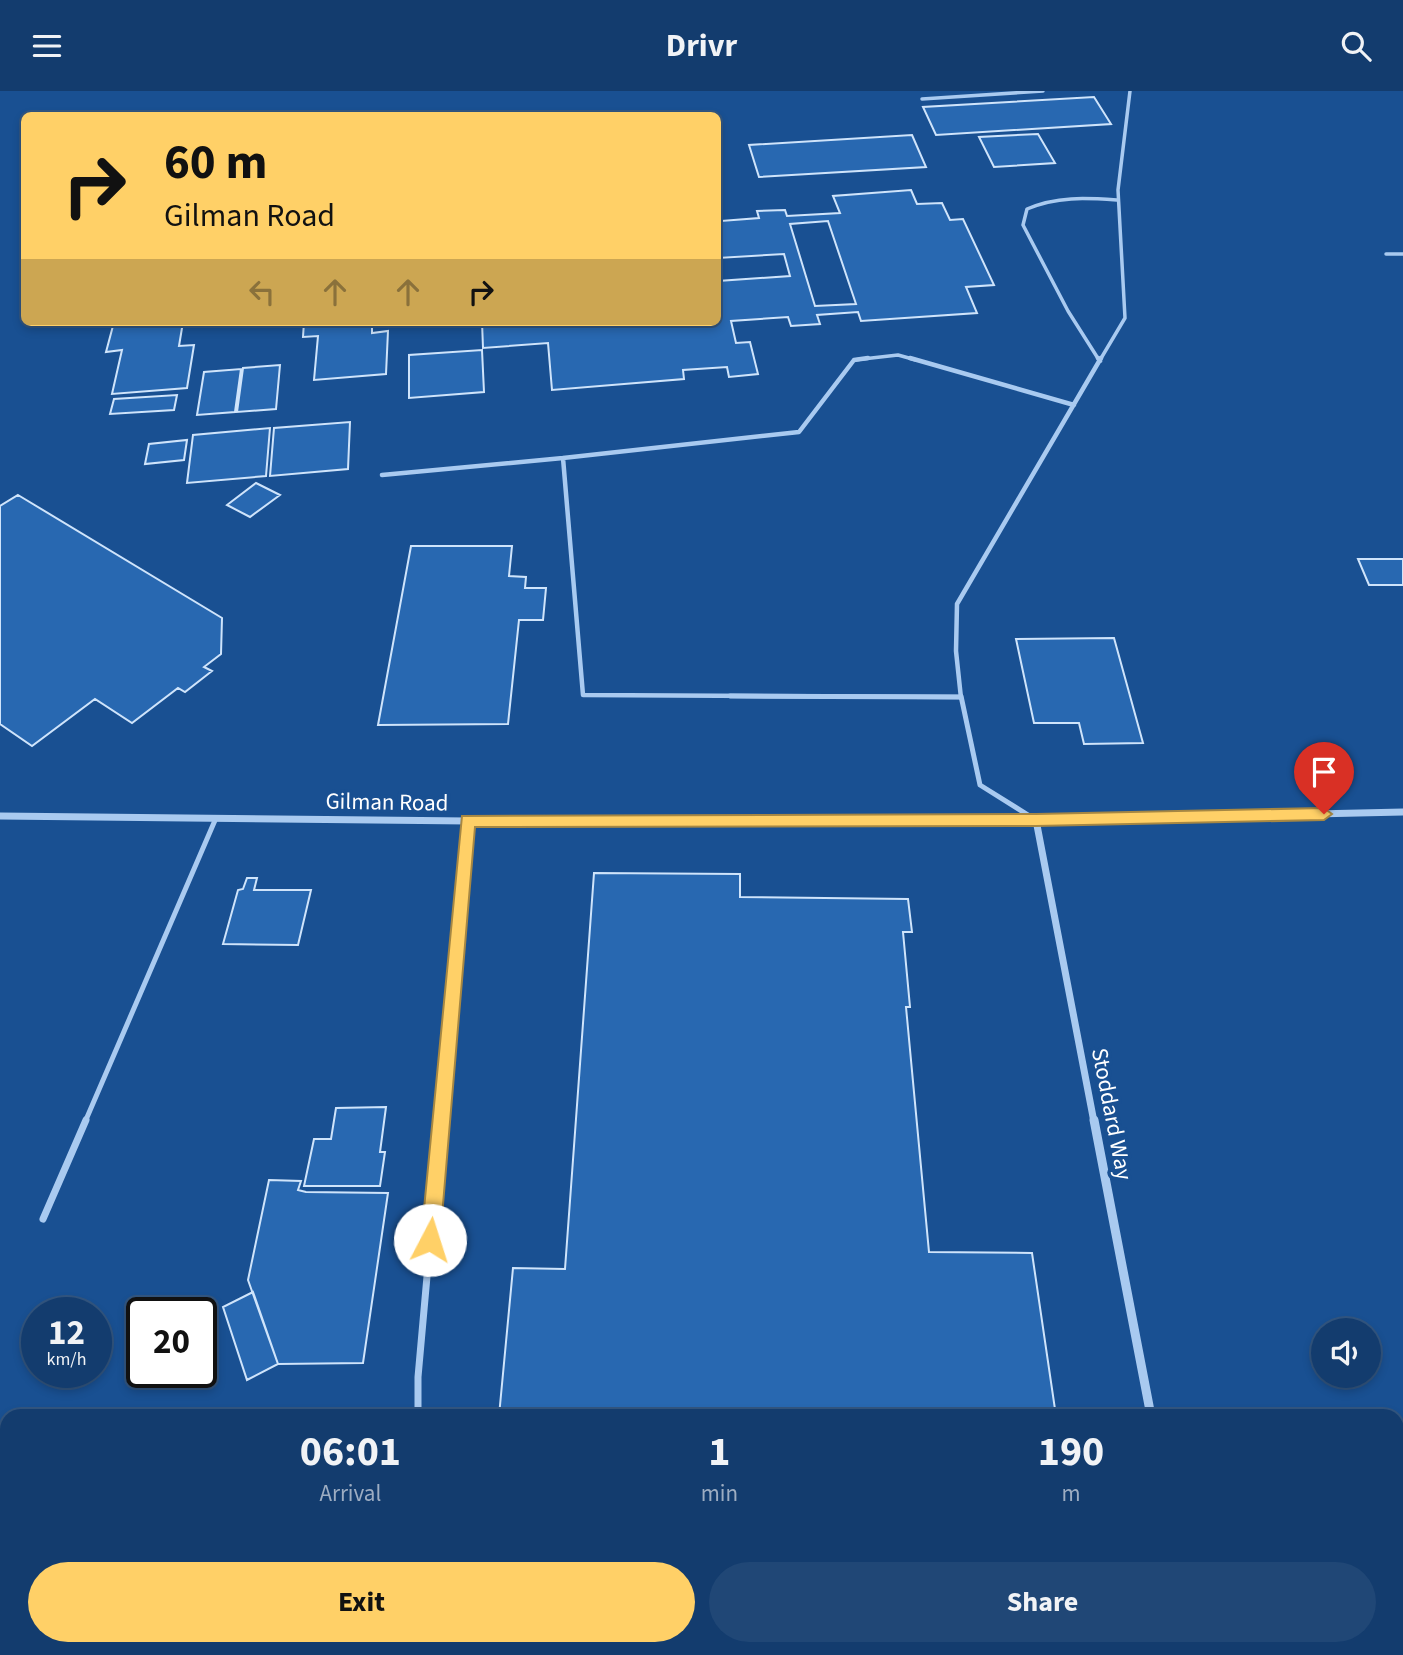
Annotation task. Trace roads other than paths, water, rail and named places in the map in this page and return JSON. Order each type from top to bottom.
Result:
[{"type":"street","name":"Gilman Road","points":[[0,816],[468,821],[1036,820],[1403,812]]},
{"type":"street","name":"Stoddard Way","points":[[1036,820],[1150,1409]]},
{"type":"lane","points":[[922,99],[1042,91]]},
{"type":"lane","points":[[1036,820],[980,785],[961,697],[953,641],[957,604],[1125,318],[1118,200],[1130,91]]},
{"type":"lane","points":[[1100,361],[1068,311],[1023,225],[1027,209],[1041,202],[1065,197],[1118,200]]},
{"type":"lane","points":[[1386,254],[1403,254]]},
{"type":"lane","points":[[383,475],[563,459],[799,432],[854,360],[874,356],[898,355],[1074,405]]},
{"type":"lane","points":[[563,459],[583,695],[961,697]]},
{"type":"lane","points":[[44,1219],[216,818]]},
{"type":"lane","points":[[418,1409],[418,1377],[468,821]]}]
